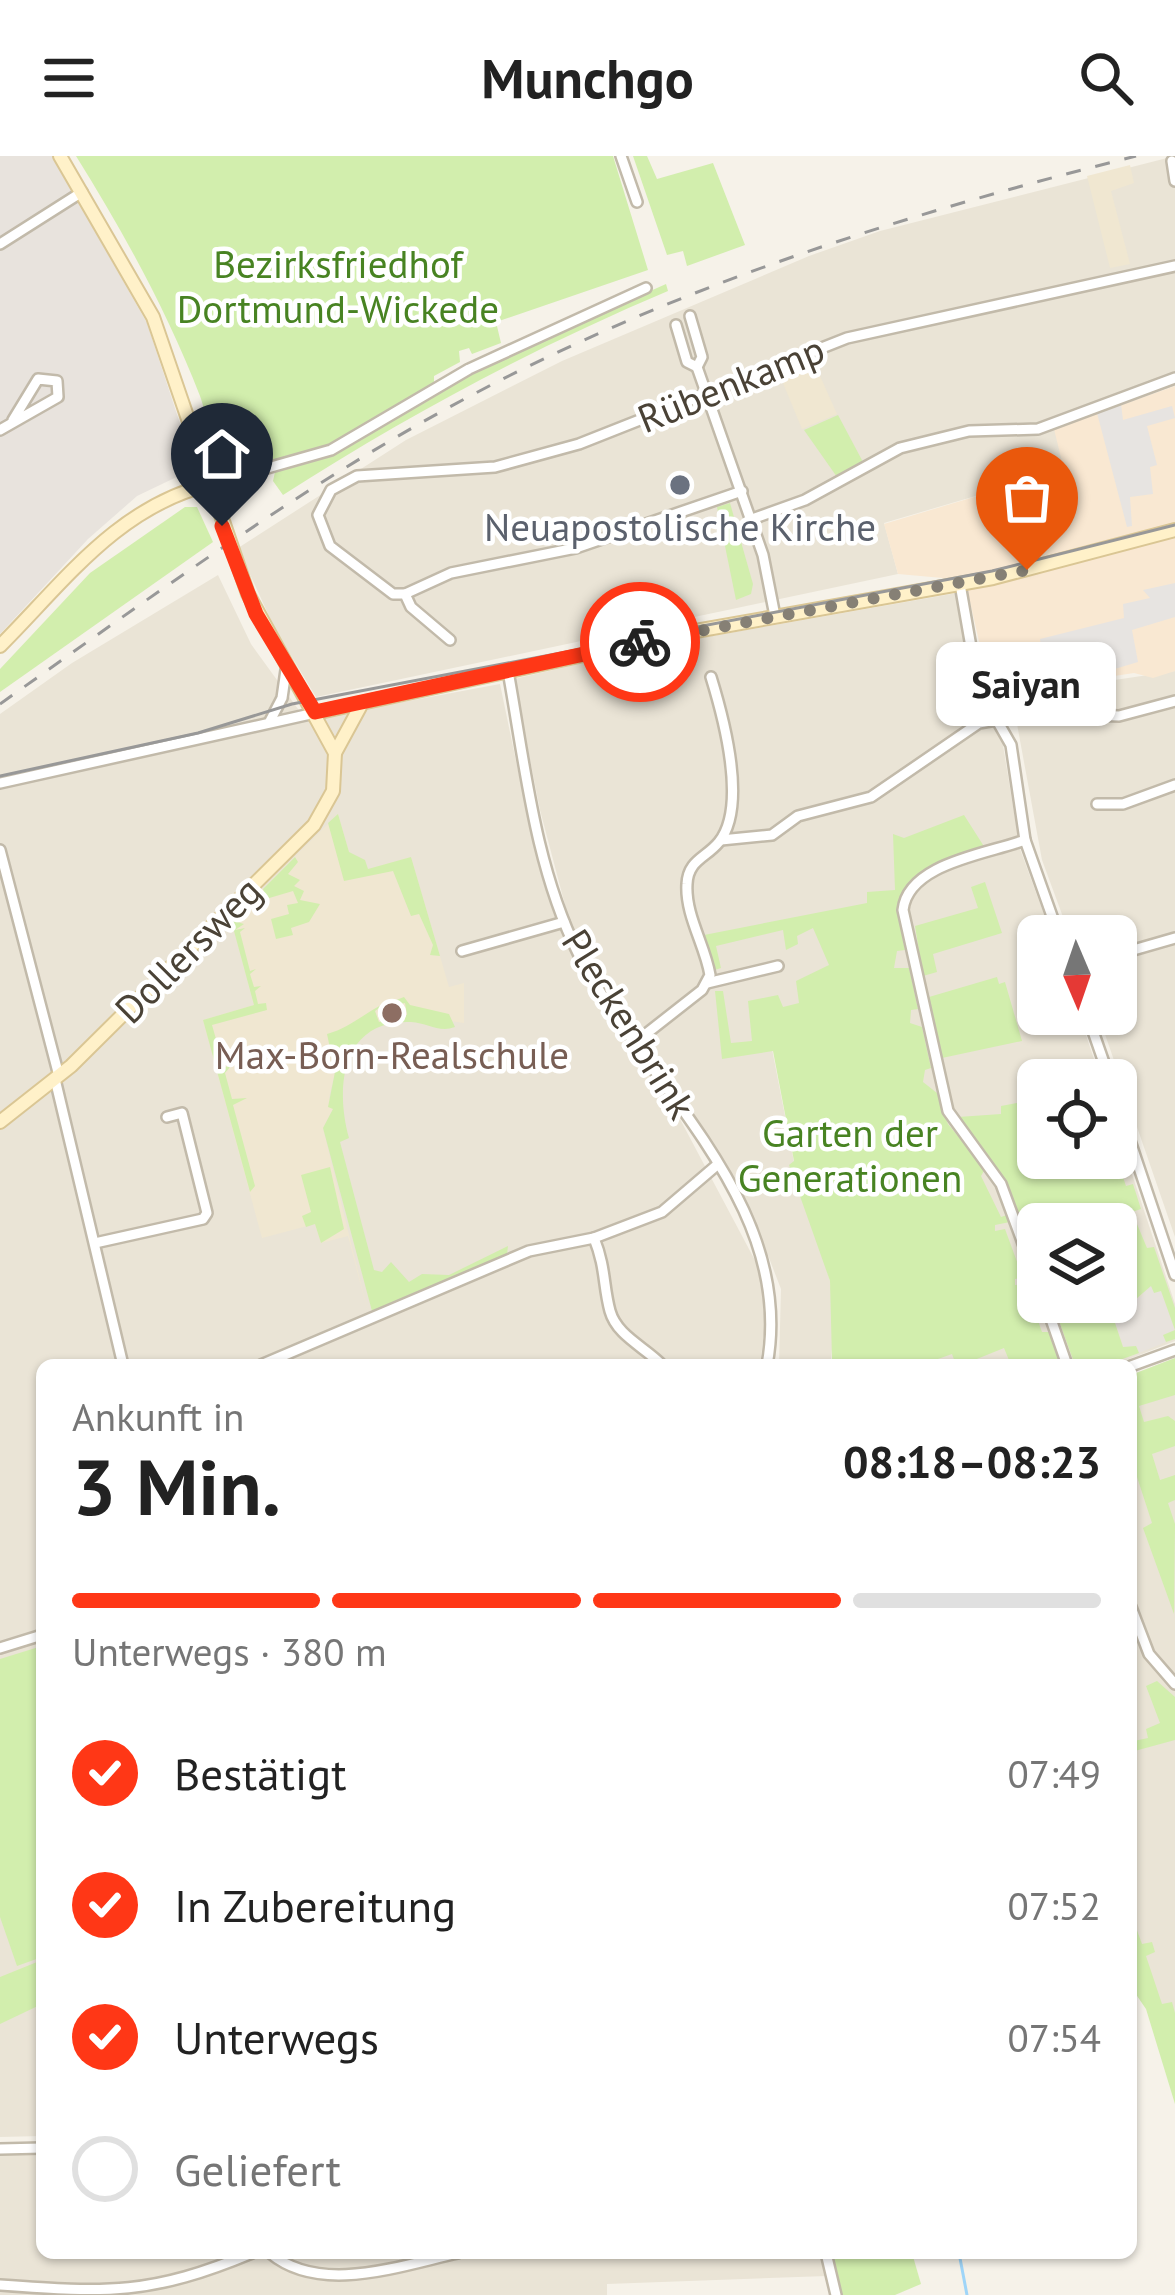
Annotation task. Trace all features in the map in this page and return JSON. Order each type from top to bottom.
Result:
[{"type":"main road","points":[[61,156],[153,317],[231,554],[286,670],[315,712],[335,753]]},
{"type":"main road","points":[[0,646],[118,527],[172,497],[211,484]]},
{"type":"main road","points":[[315,712],[775,616],[960,584],[1175,530]]},
{"type":"main road","name":"Dollersweg","points":[[0,1122],[57,1077],[314,825],[333,790],[335,753],[362,705]]},
{"type":"street","points":[[621,156],[638,202]]},
{"type":"street","points":[[1172,160],[1175,181]]},
{"type":"street","points":[[0,244],[83,191]]},
{"type":"street","name":"Rübenkamp","points":[[405,594],[393,594],[353,566],[319,528],[322,502],[357,476],[495,467],[579,444],[847,338],[1175,266]]},
{"type":"street","points":[[211,484],[332,450],[469,369],[646,288]]},
{"type":"street","points":[[689,316],[702,356],[697,367]]},
{"type":"street","points":[[676,325],[687,362],[697,367],[708,395],[752,519],[775,616]]},
{"type":"street","points":[[752,519],[805,500],[900,448],[969,431],[1038,429],[1175,378]]},
{"type":"street","points":[[0,430],[58,397],[57,382],[38,380],[13,420]]},
{"type":"street","points":[[450,640],[411,608],[405,594],[451,573],[576,548],[742,491]]},
{"type":"street","points":[[960,584],[978,688],[1011,746],[1025,840],[1052,915]]},
{"type":"street","points":[[270,721],[283,698],[286,670]]},
{"type":"street","name":"Pleckenbrink","points":[[508,671],[530,793],[564,922],[580,956],[717,1166],[753,1237],[769,1288],[766,1359]]},
{"type":"street","points":[[711,676],[730,757],[728,819],[721,840]]},
{"type":"street","points":[[707,983],[709,967],[687,881],[695,860],[721,840],[772,835],[798,816],[871,797],[908,775],[945,742],[997,719],[1037,712],[1118,716],[1175,700]]},
{"type":"street","points":[[0,782],[315,712]]},
{"type":"street","points":[[1097,804],[1123,804],[1175,785]]},
{"type":"street","points":[[1017,1227],[1001,1184],[946,1106],[903,910],[909,890],[928,874],[1025,840]]},
{"type":"street","points":[[0,850],[123,1359]]},
{"type":"street","points":[[462,951],[564,922]]},
{"type":"street","points":[[1137,949],[1175,938]]},
{"type":"street","points":[[637,1041],[707,983],[778,966]]},
{"type":"street","points":[[166,1117],[196,1109]]},
{"type":"street","points":[[95,1243],[203,1219],[207,1213],[182,1113]]},
{"type":"street","points":[[1137,1162],[1175,1275]]},
{"type":"street","points":[[275,1359],[529,1251],[594,1238],[662,1212],[717,1166]]},
{"type":"street","points":[[594,1238],[607,1270],[609,1309],[631,1341],[654,1359]]},
{"type":"street","points":[[1052,1323],[1065,1359]]},
{"type":"street","points":[[1137,1364],[1175,1349]]},
{"type":"street","points":[[1137,1623],[1149,1654],[1175,1684]]},
{"type":"street","points":[[0,1648],[36,1637]]},
{"type":"street","points":[[0,2149],[36,2147]]},
{"type":"street","points":[[0,2285],[106,2293],[151,2290],[236,2259]]},
{"type":"street","points":[[279,2259],[303,2274],[331,2278],[428,2259]]},
{"type":"street","points":[[827,2259],[836,2295]]},
{"type":"shaded area","points":[[0,156],[52,156],[147,323],[193,463],[185,473],[137,496],[88,539],[0,634]]},
{"type":"shaded area","points":[[1175,156],[1175,386],[1107,406],[1064,470],[884,523],[898,574],[316,697],[275,629],[238,548],[406,440],[562,361],[809,256],[880,231]]},
{"type":"shaded area","points":[[1130,165],[1134,183],[1111,191],[1130,264],[1110,268],[1087,176]]},
{"type":"shaded area","points":[[812,358],[837,414],[802,429],[778,371]]},
{"type":"shaded area","points":[[1175,386],[1175,671],[1153,678],[1134,673],[1075,682],[984,663],[965,580],[898,574],[884,524],[1064,470],[1054,429]]},
{"type":"shaded area","points":[[1121,404],[1123,420],[1172,406],[1175,418],[1147,426],[1157,465],[1150,467],[1153,494],[1130,497],[1132,526],[1127,527],[1097,413]]},
{"type":"shaded area","points":[[218,575],[251,644],[306,720],[500,684],[528,819],[558,924],[595,996],[664,1089],[758,1266],[766,1318],[761,1359],[36,1359],[36,2136],[0,2137],[0,714],[72,663]]},
{"type":"shaded area","points":[[1175,583],[1175,617],[1132,630],[1138,662],[1061,685],[1043,661],[1040,639],[1124,618],[1123,604],[1150,598],[1143,590]]},
{"type":"shaded area","points":[[957,593],[976,705],[1002,739],[1020,849],[1044,915],[1017,915],[1017,1035],[1086,1035],[1094,1059],[1017,1059],[1017,1179],[1134,1179],[1175,1304],[1175,1341],[1129,1359],[920,1359],[852,957],[772,1049],[794,1162],[830,1281],[835,1317],[831,1359],[779,1359],[781,1289],[752,1214],[664,1065],[608,994],[570,924],[540,810],[514,679],[661,645]]},
{"type":"shaded area","points":[[998,662],[1027,679],[1049,676],[1061,688],[1175,671],[1175,1237],[1137,1127],[1137,1059],[1114,1059],[1105,1035],[1137,1035],[1137,915],[1062,915],[1042,860],[1017,724],[988,687],[984,663]]},
{"type":"shaded area","points":[[338,814],[355,873],[411,857],[449,987],[464,983],[464,1023],[408,1015],[354,1029],[335,1072],[329,1098],[333,1109],[323,1128],[368,1313],[348,1236],[321,1243],[315,1224],[262,1238],[203,1020],[254,1005],[231,920]]},
{"type":"shaded area","points":[[1141,1289],[1161,1290],[1175,1331],[1164,1335],[1166,1342],[1139,1353],[1136,1346],[1124,1348],[1115,1323],[1137,1323]]},
{"type":"shaded area","points":[[1175,1358],[1175,2047],[1137,1973],[1137,1373]]},
{"type":"shaded area","points":[[36,2153],[36,2259],[823,2259],[827,2276],[607,2284],[607,2295],[0,2295],[0,2155]]},
{"type":"green space","name":"Bezirksfriedhof Dortmund-Wickede","points":[[76,156],[613,156],[648,270],[496,322],[501,343],[472,354],[469,348],[459,351],[460,362],[434,376],[434,383],[339,443],[230,472],[214,448],[200,396],[159,303]]},
{"type":"green space","points":[[633,156],[647,156],[657,179],[713,163],[745,245],[687,266],[683,251],[667,255]]},
{"type":"green space","points":[[666,284],[668,291],[471,385],[283,495],[273,481],[275,472],[337,451],[491,362]]},
{"type":"green space","points":[[838,415],[863,462],[837,477],[804,430]]},
{"type":"green space","points":[[730,503],[753,584],[751,594],[736,600],[717,507]]},
{"type":"green space","points":[[185,507],[197,507],[213,542],[0,692],[0,669],[90,573]]},
{"type":"green space","points":[[338,814],[349,852],[365,860],[368,869],[411,857],[440,956],[430,955],[433,945],[419,914],[411,916],[393,871],[344,881],[328,823]]},
{"type":"green space","name":"Garten der Generationen","points":[[964,815],[985,848],[927,870],[905,889],[900,924],[905,950],[897,951],[894,968],[909,968],[918,1009],[911,1010],[910,1023],[922,1027],[931,1068],[925,1070],[923,1082],[937,1093],[948,1124],[985,1169],[981,1176],[1001,1217],[1007,1215],[1010,1222],[995,1225],[995,1231],[1005,1229],[1017,1262],[1017,1323],[1039,1323],[1042,1332],[1050,1332],[1060,1359],[1009,1359],[1004,1348],[977,1359],[954,1359],[952,1354],[938,1359],[832,1359],[830,1281],[789,1165],[794,1161],[773,1051],[722,1059],[715,991],[723,991],[731,1043],[752,1041],[748,1001],[778,995],[783,1007],[799,1003],[796,981],[829,965],[813,928],[797,936],[798,944],[786,950],[783,930],[716,946],[721,968],[715,970],[704,935],[867,903],[867,892],[895,890],[893,834],[904,838]]},
{"type":"green space","points":[[295,857],[298,862],[288,874],[300,880],[294,886],[304,891],[300,900],[320,904],[309,922],[291,928],[293,935],[276,939],[271,919],[289,914],[287,905],[298,903],[293,891],[266,899],[263,889]]},
{"type":"green space","points":[[985,882],[1002,933],[933,954],[937,972],[923,976],[915,926],[978,908],[971,887]]},
{"type":"green space","points":[[241,910],[237,922],[244,924],[235,930],[245,928],[240,932],[250,971],[256,969],[250,974],[254,987],[261,986],[255,991],[258,1004],[266,1003],[267,1010],[212,1025],[224,1067],[231,1066],[225,1073],[232,1099],[247,1098],[233,1105],[255,1186],[250,1192],[203,1020],[254,1005],[231,920]]},
{"type":"green space","points":[[997,977],[999,984],[1005,982],[1022,1041],[942,1058],[929,997]]},
{"type":"green space","points":[[404,997],[410,1005],[449,1014],[455,1027],[388,1024],[370,1032],[348,1060],[343,1098],[349,1138],[340,1142],[374,1270],[382,1272],[391,1262],[409,1282],[422,1274],[449,1275],[508,1246],[507,1254],[372,1311],[323,1128],[333,1109],[328,1107],[335,1072],[327,1034],[386,1003],[375,1011],[379,1022],[407,1015],[405,1003],[392,1006],[391,1002]]},
{"type":"green space","points":[[1017,1103],[1017,1179],[1124,1179],[1126,1186],[1133,1184],[1141,1209],[1137,1210],[1137,1203],[1017,1203],[1017,1209],[1006,1180],[958,1117],[1001,1114],[1001,1106]]},
{"type":"green space","points":[[330,1167],[344,1229],[321,1243],[315,1224],[306,1227],[302,1216],[311,1212],[301,1175]]},
{"type":"green space","points":[[1137,1224],[1147,1248],[1154,1247],[1175,1308],[1175,1330],[1161,1291],[1154,1293],[1151,1286],[1137,1298]]},
{"type":"green space","points":[[1060,1323],[1115,1323],[1123,1347],[1136,1346],[1139,1353],[1122,1359],[1073,1359]]},
{"type":"green space","points":[[1175,1358],[1175,1395],[1139,1406],[1144,1422],[1168,1416],[1175,1421],[1175,1446],[1152,1454],[1160,1480],[1175,1475],[1175,1500],[1168,1503],[1175,1524],[1174,1614],[1143,1528],[1152,1523],[1137,1477],[1137,1373]]},
{"type":"green space","points":[[36,1648],[36,1959],[17,1966],[0,1917],[0,1659]]},
{"type":"green space","points":[[1157,1681],[1175,1697],[1175,1740],[1137,1750],[1137,1740],[1148,1738],[1146,1729],[1160,1723],[1146,1686]]},
{"type":"green space","points":[[1137,1930],[1142,1944],[1152,1942],[1155,1952],[1146,1956],[1162,2004],[1172,2002],[1175,2013],[1175,2104],[1146,2009],[1137,1996]]},
{"type":"green space","points":[[36,1962],[36,2007],[0,2024],[0,1977]]},
{"type":"green space","points":[[830,2259],[914,2259],[921,2284],[895,2295],[839,2295]]},
{"type":"waterway","points":[[960,2259],[967,2295]]},
{"type":"tram line","points":[[0,776],[198,733],[292,704],[992,571],[1175,525]]},
{"type":"railway","points":[[0,704],[303,494],[430,418],[572,345],[809,251],[971,200],[1136,156]]},
{"type":"way so far","points":[[640,642],[1027,570]]},
{"type":"place","name":"Neuapostolische Kirche","points":[[680,485]]},
{"type":"place","name":"Saiyan","points":[[1027,570]]},
{"type":"place","name":"Max-Born-Realschule","points":[[392,1013]]},
{"type":"route","points":[[222,526],[256,614],[315,712],[402,697],[640,642]]}]
